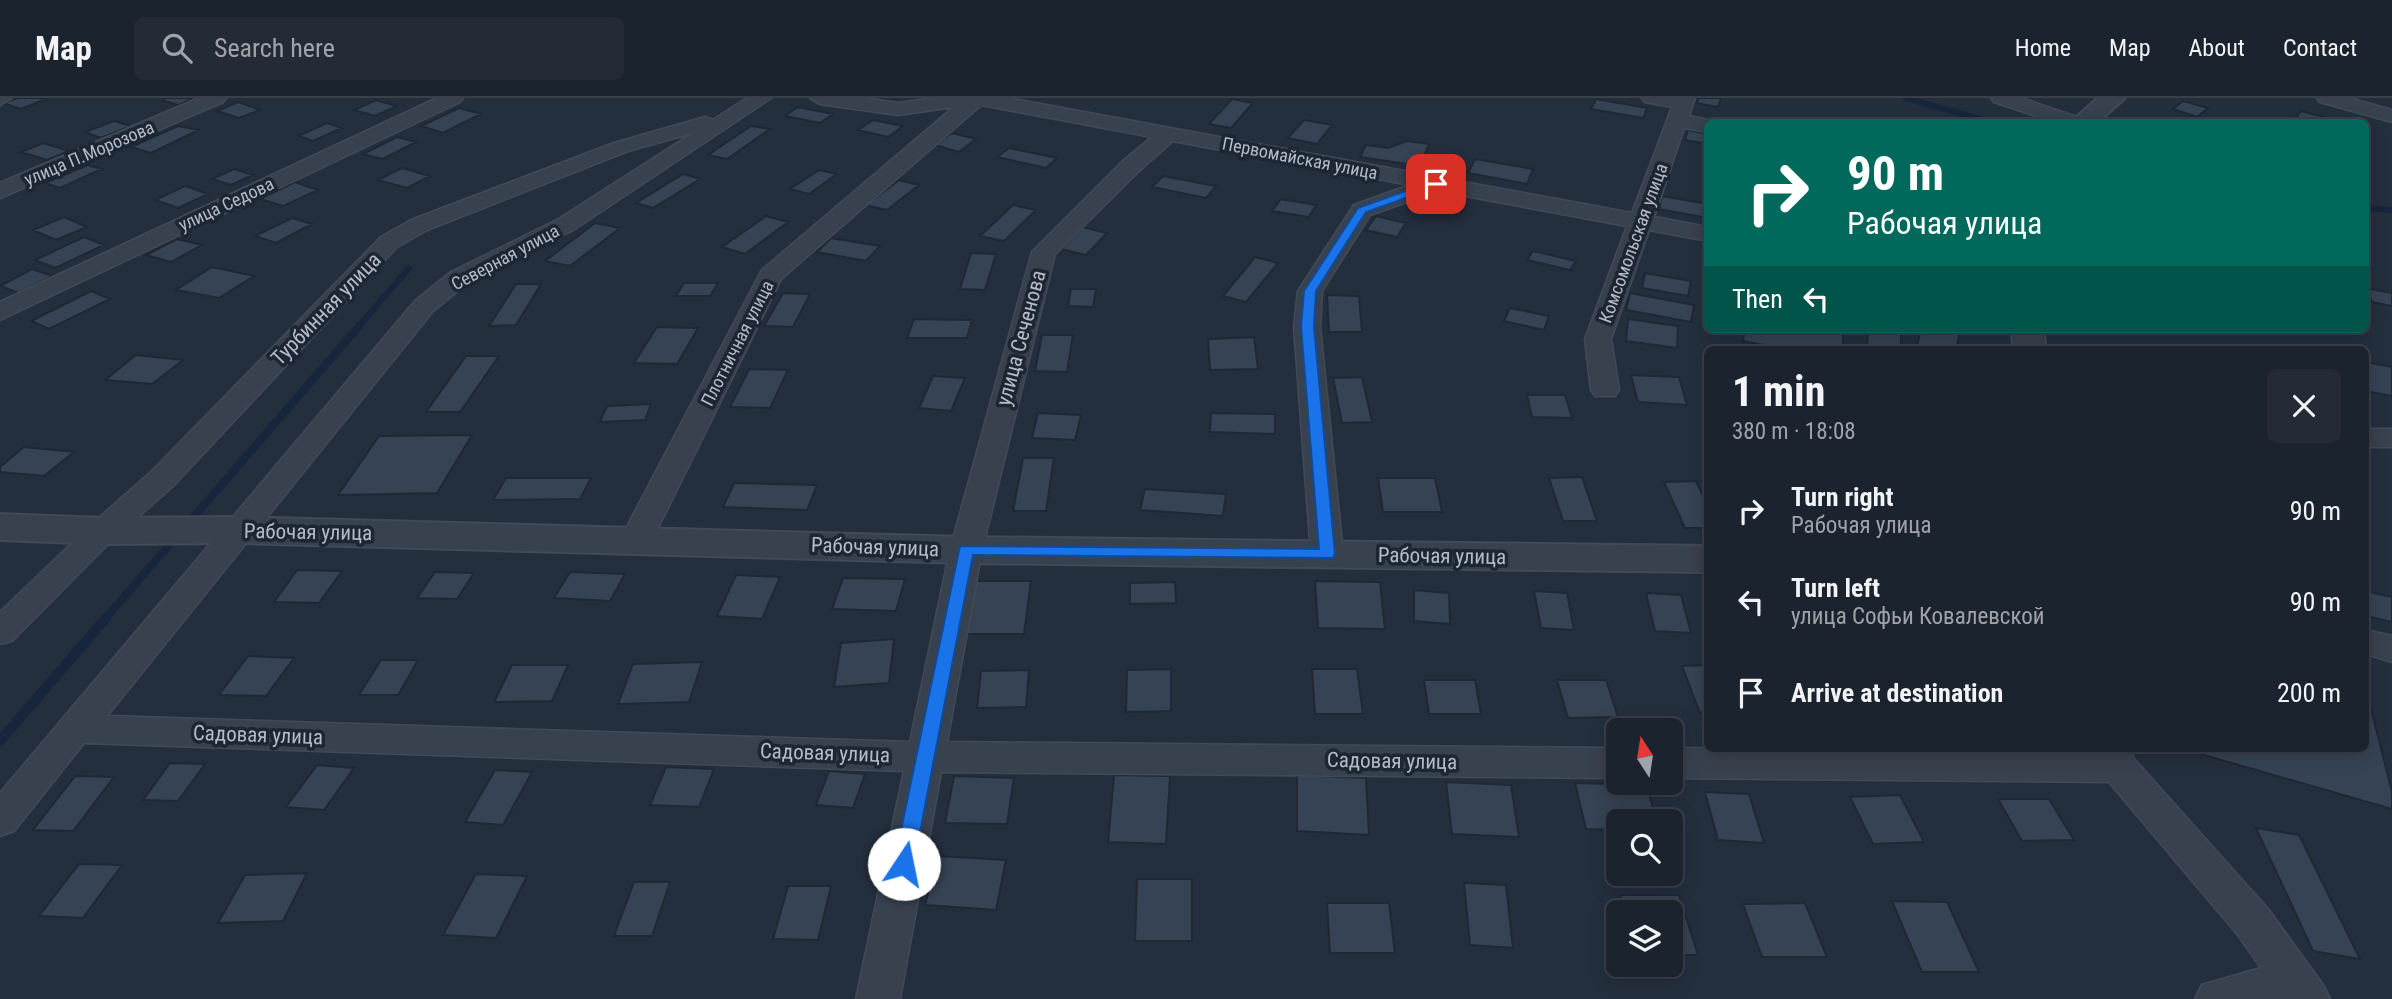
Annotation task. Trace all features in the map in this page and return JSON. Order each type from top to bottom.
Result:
[{"type":"street","name":"улица П.Морозова","points":[[0,191],[216,98]]},
{"type":"street","name":"улица Седова","points":[[0,312],[453,98]]},
{"type":"street","name":"Северная улица","points":[[0,820],[74,729],[224,530],[424,306],[460,277],[565,225],[761,98]]},
{"type":"street","name":"Первомайская улица","points":[[820,98],[898,109],[976,98],[1704,233]]},
{"type":"street","name":"Плотничная улица","points":[[636,540],[771,275],[976,98]]},
{"type":"street","points":[[1652,98],[1683,107],[1704,122]]},
{"type":"street","points":[[2001,98],[2064,119]]},
{"type":"street","points":[[2087,119],[2113,98]]},
{"type":"street","points":[[2327,98],[2392,116]]},
{"type":"street","name":"Комсомольская улица","points":[[1605,390],[1598,339],[1683,107]]},
{"type":"street","name":"Турбинная улица","points":[[0,632],[121,531],[162,479],[389,242],[419,225],[621,147],[734,116]]},
{"type":"street","name":"улица Сеченова","points":[[878,999],[966,550],[1044,252],[1131,166],[1170,134]]},
{"type":"street","points":[[1327,554],[1307,327],[1310,291],[1362,210],[1436,184]]},
{"type":"street","points":[[2369,438],[2392,438]]},
{"type":"street","name":"Рабочая улица","points":[[0,527],[121,531],[224,530],[966,550],[1704,559]]},
{"type":"street","points":[[2369,643],[2392,649]]},
{"type":"street","name":"Садовая улица","points":[[74,729],[925,757],[1606,763]]},
{"type":"street","points":[[1684,763],[2115,758],[2253,922],[2301,989],[2217,999]]},
{"type":"building","points":[[18,98],[48,98],[21,109],[3,103]]},
{"type":"building","points":[[194,98],[179,105],[161,100]]},
{"type":"building","points":[[1699,98],[1721,98],[1718,107],[1696,103]]},
{"type":"building","points":[[1232,99],[1253,103],[1231,128],[1209,124]]},
{"type":"building","points":[[1596,99],[1647,108],[1643,118],[1591,109]]},
{"type":"building","points":[[376,100],[397,106],[375,116],[354,110]]},
{"type":"building","points":[[2183,101],[2208,108],[2197,117],[2173,109]]},
{"type":"building","points":[[238,102],[260,110],[239,118],[217,111]]},
{"type":"building","points":[[798,107],[833,114],[820,123],[785,116]]},
{"type":"building","points":[[459,108],[481,114],[443,133],[421,126]]},
{"type":"building","points":[[2301,111],[2332,119],[2304,119],[2296,117]]},
{"type":"building","points":[[873,120],[903,126],[888,137],[858,130]]},
{"type":"building","points":[[1304,120],[1332,125],[1317,144],[1288,138]]},
{"type":"building","points":[[114,121],[131,126],[101,138],[85,132]]},
{"type":"building","points":[[327,123],[342,128],[313,141],[298,136]]},
{"type":"building","points":[[178,126],[199,130],[151,153],[131,147]]},
{"type":"building","points":[[751,126],[770,129],[727,159],[708,155]]},
{"type":"building","points":[[1688,130],[1704,133],[1704,143],[1685,140]]},
{"type":"building","points":[[952,133],[976,139],[959,152],[935,145]]},
{"type":"building","points":[[397,137],[416,142],[383,159],[363,154]]},
{"type":"building","points":[[1407,141],[1429,144],[1420,166],[1360,157],[1366,145],[1388,148]]},
{"type":"building","points":[[43,143],[69,151],[47,160],[21,152]]},
{"type":"building","points":[[1009,148],[1057,158],[1046,168],[997,157]]},
{"type":"building","points":[[1475,159],[1533,169],[1527,184],[1468,173]]},
{"type":"building","points":[[88,165],[102,169],[60,188],[45,183]]},
{"type":"building","points":[[402,168],[430,176],[407,188],[378,180]]},
{"type":"building","points":[[234,169],[253,175],[231,185],[212,179]]},
{"type":"building","points":[[819,170],[837,174],[809,194],[790,189]]},
{"type":"building","points":[[683,174],[700,179],[653,208],[636,203]]},
{"type":"building","points":[[1163,176],[1216,186],[1206,198],[1152,187]]},
{"type":"building","points":[[899,180],[919,185],[887,210],[866,205]]},
{"type":"building","points":[[295,182],[318,190],[283,206],[260,199]]},
{"type":"building","points":[[185,186],[208,194],[178,208],[155,200]]},
{"type":"building","points":[[1662,196],[1704,203],[1704,217],[1658,209]]},
{"type":"building","points":[[1281,199],[1316,205],[1309,217],[1272,211]]},
{"type":"building","points":[[1013,205],[1036,210],[1004,241],[980,236]]},
{"type":"building","points":[[766,216],[788,222],[745,254],[722,247]]},
{"type":"building","points":[[1376,216],[1406,223],[1397,237],[1366,230]]},
{"type":"building","points":[[64,217],[87,227],[56,240],[33,230]]},
{"type":"building","points":[[292,218],[312,224],[276,243],[255,236]]},
{"type":"building","points":[[595,223],[620,228],[570,266],[545,261]]},
{"type":"building","points":[[1083,227],[1107,233],[1086,255],[1061,249]]},
{"type":"building","points":[[84,237],[104,245],[55,268],[35,260]]},
{"type":"building","points":[[831,238],[880,246],[866,261],[817,252]]},
{"type":"building","points":[[177,239],[202,245],[171,262],[146,255]]},
{"type":"building","points":[[1533,251],[1576,261],[1570,270],[1527,260]]},
{"type":"building","points":[[971,253],[996,254],[985,290],[960,289]]},
{"type":"building","points":[[1255,257],[1278,263],[1246,302],[1223,296]]},
{"type":"building","points":[[212,267],[254,276],[219,298],[176,290]]},
{"type":"building","points":[[32,269],[53,276],[19,293],[0,286]]},
{"type":"building","points":[[1645,273],[1691,281],[1688,296],[1642,288]]},
{"type":"building","points":[[684,283],[718,283],[710,296],[676,296]]},
{"type":"building","points":[[516,284],[541,284],[516,325],[489,326]]},
{"type":"building","points":[[1071,289],[1096,289],[1093,307],[1068,306]]},
{"type":"building","points":[[2369,289],[2392,293],[2392,306],[2372,302]]},
{"type":"building","points":[[91,291],[110,299],[49,329],[31,321]]},
{"type":"building","points":[[783,293],[810,294],[793,327],[764,326]]},
{"type":"building","points":[[1630,293],[1694,305],[1691,322],[1626,310]]},
{"type":"building","points":[[1327,295],[1359,296],[1362,332],[1329,332]]},
{"type":"building","points":[[1510,308],[1549,316],[1544,330],[1504,321]]},
{"type":"building","points":[[914,319],[972,320],[967,338],[907,338]]},
{"type":"building","points":[[1628,319],[1678,326],[1677,348],[1626,341]]},
{"type":"building","points":[[657,327],[698,328],[677,364],[634,363]]},
{"type":"building","points":[[1744,333],[1843,333],[1843,346],[1769,346],[1743,341]]},
{"type":"building","points":[[1868,333],[1901,333],[1901,346],[1867,346]]},
{"type":"building","points":[[1920,333],[1960,333],[1957,346],[1917,346]]},
{"type":"building","points":[[1042,335],[1073,335],[1067,372],[1035,371]]},
{"type":"building","points":[[1254,337],[1258,369],[1210,370],[1208,339]]},
{"type":"building","points":[[136,355],[183,360],[152,384],[105,380]]},
{"type":"building","points":[[466,356],[499,356],[460,412],[426,412]]},
{"type":"building","points":[[2369,363],[2392,367],[2392,396],[2369,392]]},
{"type":"building","points":[[749,369],[788,370],[770,408],[730,407]]},
{"type":"building","points":[[1631,375],[1679,377],[1687,405],[1638,402]]},
{"type":"building","points":[[933,376],[965,378],[951,411],[919,408]]},
{"type":"building","points":[[1362,377],[1372,422],[1342,423],[1333,378]]},
{"type":"building","points":[[1527,395],[1565,395],[1572,418],[1532,417]]},
{"type":"building","points":[[651,404],[645,420],[600,422],[607,406]]},
{"type":"building","points":[[1038,413],[1081,415],[1075,440],[1032,438]]},
{"type":"building","points":[[1211,413],[1275,414],[1275,434],[1210,432]]},
{"type":"building","points":[[472,435],[437,493],[338,495],[379,436]]},
{"type":"building","points":[[24,447],[74,452],[44,476],[0,472],[0,467]]},
{"type":"building","points":[[1023,458],[1054,458],[1046,511],[1013,511]]},
{"type":"building","points":[[1582,477],[1597,521],[1563,521],[1549,478]]},
{"type":"building","points":[[506,478],[591,478],[580,499],[493,500]]},
{"type":"building","points":[[1378,478],[1435,478],[1442,512],[1383,512]]},
{"type":"building","points":[[1696,481],[1704,498],[1704,528],[1685,528],[1664,482]]},
{"type":"building","points":[[734,483],[817,485],[807,510],[723,507]]},
{"type":"building","points":[[1145,489],[1226,494],[1223,516],[1140,510]]},
{"type":"building","points":[[297,570],[342,571],[319,603],[274,602]]},
{"type":"building","points":[[435,572],[474,573],[457,599],[417,598]]},
{"type":"building","points":[[570,572],[625,574],[610,601],[554,598]]},
{"type":"building","points":[[736,575],[780,577],[762,619],[717,616]]},
{"type":"building","points":[[843,578],[905,579],[896,611],[832,609]]},
{"type":"building","points":[[974,581],[1031,581],[1024,634],[965,634]]},
{"type":"building","points":[[1315,581],[1380,582],[1385,629],[1318,628]]},
{"type":"building","points":[[1175,582],[1176,603],[1130,604],[1130,583]]},
{"type":"building","points":[[1414,590],[1449,593],[1450,624],[1414,621]]},
{"type":"building","points":[[1534,591],[1567,593],[1574,630],[1541,628]]},
{"type":"building","points":[[2369,592],[2392,597],[2392,622],[2369,617]]},
{"type":"building","points":[[1646,593],[1681,595],[1691,633],[1655,631]]},
{"type":"building","points":[[894,639],[889,683],[834,687],[841,643]]},
{"type":"building","points":[[248,656],[294,658],[266,696],[219,695]]},
{"type":"building","points":[[381,660],[418,660],[398,695],[359,695]]},
{"type":"building","points":[[702,662],[689,702],[618,704],[633,664]]},
{"type":"building","points":[[512,665],[568,665],[552,701],[494,702]]},
{"type":"building","points":[[1704,665],[1704,712],[1700,713],[1682,666]]},
{"type":"building","points":[[1171,669],[1171,711],[1126,712],[1127,670]]},
{"type":"building","points":[[1312,669],[1357,669],[1363,714],[1315,714]]},
{"type":"building","points":[[1029,670],[1026,707],[977,708],[981,671]]},
{"type":"building","points":[[1424,680],[1475,680],[1481,714],[1429,714]]},
{"type":"building","points":[[1557,680],[1606,680],[1618,717],[1568,718]]},
{"type":"building","points":[[2369,701],[2392,792],[2392,809],[2193,752],[2369,752]]},
{"type":"building","points":[[170,763],[205,764],[178,801],[143,800]]},
{"type":"building","points":[[317,765],[354,768],[324,810],[286,807]]},
{"type":"building","points":[[666,767],[714,769],[699,807],[650,805]]},
{"type":"building","points":[[495,770],[532,772],[503,825],[465,822]]},
{"type":"building","points":[[829,771],[865,774],[853,808],[816,805]]},
{"type":"building","points":[[1114,775],[1170,776],[1166,844],[1108,842]]},
{"type":"building","points":[[1297,775],[1366,778],[1369,835],[1297,831]]},
{"type":"building","points":[[75,776],[114,777],[73,831],[33,830]]},
{"type":"building","points":[[954,776],[1014,778],[1007,824],[945,823]]},
{"type":"building","points":[[1446,782],[1511,785],[1519,837],[1452,834]]},
{"type":"building","points":[[1575,783],[1606,784],[1606,795],[1650,795],[1653,809],[1606,809],[1606,830],[1586,829]]},
{"type":"building","points":[[1705,792],[1749,794],[1764,843],[1718,840]]},
{"type":"building","points":[[1900,795],[1924,842],[1873,844],[1850,797]]},
{"type":"building","points":[[1998,799],[2049,799],[2074,840],[2022,841]]},
{"type":"building","points":[[2256,828],[2299,835],[2360,959],[2313,951]]},
{"type":"building","points":[[938,856],[1006,860],[996,910],[925,905]]},
{"type":"building","points":[[79,864],[122,865],[83,918],[39,916]]},
{"type":"building","points":[[307,873],[283,921],[218,923],[245,875]]},
{"type":"building","points":[[476,874],[527,876],[496,938],[443,935]]},
{"type":"building","points":[[1137,879],[1192,879],[1192,941],[1135,941]]},
{"type":"building","points":[[634,882],[670,882],[652,936],[614,936]]},
{"type":"building","points":[[1464,883],[1506,885],[1513,948],[1470,945]]},
{"type":"building","points":[[788,886],[831,886],[818,940],[773,939]]},
{"type":"building","points":[[1620,895],[1679,895],[1681,900],[1621,900]]},
{"type":"building","points":[[1892,901],[1947,902],[1979,972],[1922,972]]},
{"type":"building","points":[[1327,903],[1389,903],[1395,953],[1330,953]]},
{"type":"building","points":[[1805,903],[1827,957],[1762,957],[1743,904]]},
{"type":"building","points":[[1683,908],[1698,955],[1683,955]]},
{"type":"waterway","points":[[1906,98],[1980,119]]},
{"type":"waterway","points":[[2369,208],[2392,210]]},
{"type":"waterway","points":[[359,326],[409,268]]},
{"type":"waterway","points":[[186,526],[360,325]]},
{"type":"waterway","points":[[104,620],[177,536]]},
{"type":"waterway","points":[[0,741],[106,618]]},
{"type":"route","points":[[904,864],[966,550],[1327,554],[1307,327],[1310,291],[1362,210],[1436,184]]}]
